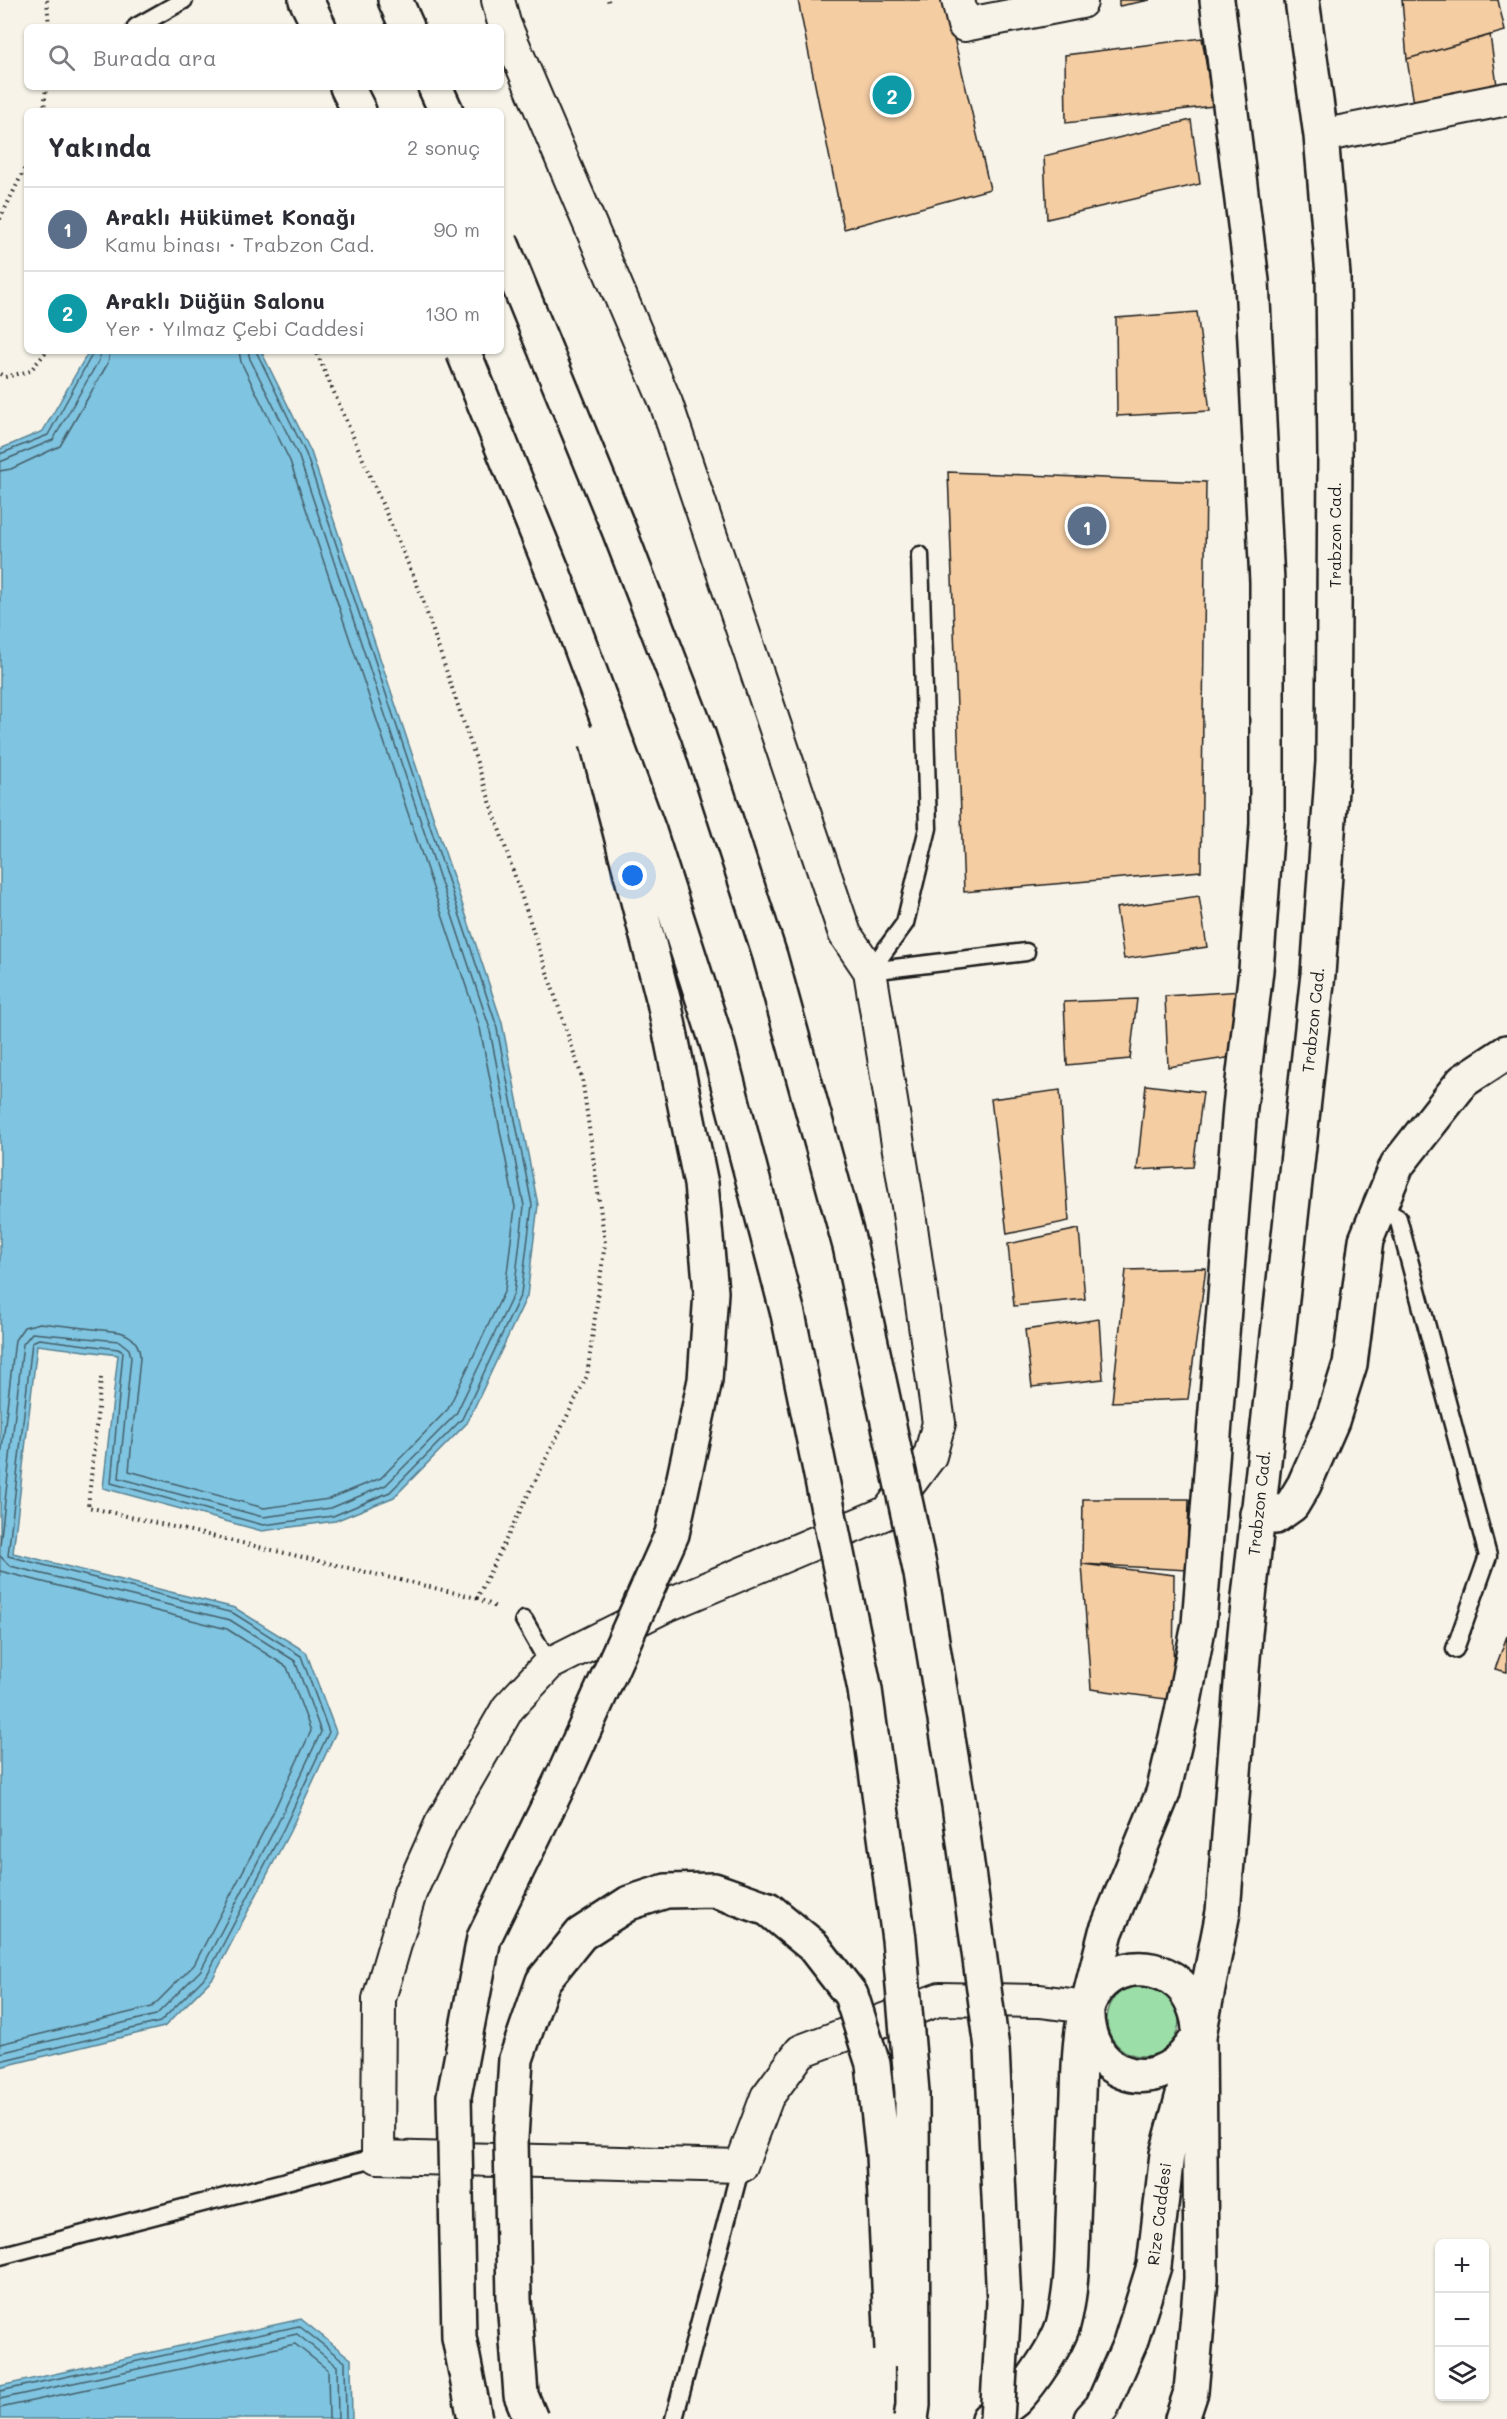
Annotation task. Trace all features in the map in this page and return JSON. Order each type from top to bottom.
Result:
[{"type":"main road","points":[[306,0],[318,24]]},
{"type":"main road","points":[[395,0],[406,24]]},
{"type":"main road","points":[[987,2419],[1016,2399],[1039,2368],[1062,2327],[1071,2281],[1079,2060],[1087,2007],[1106,1932],[1163,1793],[1199,1624],[1240,1107],[1256,970],[1267,824],[1267,582],[1252,281],[1217,0]]},
{"type":"main road","name":"Trabzon Cad.","points":[[1199,2036],[1223,1912],[1257,1514],[1318,974],[1333,762],[1335,456],[1333,275],[1321,136],[1302,0]]},
{"type":"main road","points":[[349,90],[358,108]]},
{"type":"main road","points":[[436,90],[445,108]]},
{"type":"main road","points":[[504,249],[619,530],[698,734],[770,957],[850,1246],[921,1574],[959,1805],[992,2048],[1004,2302],[997,2419]]},
{"type":"main road","points":[[464,354],[553,572],[650,831],[718,1046],[788,1314],[864,1690],[898,1939],[912,2092],[911,2419]]},
{"type":"main road","points":[[475,2419],[459,2337],[453,2096],[484,1938],[567,1768],[672,1534],[705,1380],[711,1292],[701,1184],[664,1002],[553,572]]},
{"type":"main road","points":[[1257,1514],[1275,1517],[1292,1505],[1311,1473],[1332,1421],[1350,1364],[1366,1240],[1397,1165],[1463,1081],[1507,1052]]},
{"type":"main road","points":[[531,2419],[521,2394],[514,2300],[511,2138],[516,2059],[543,1981],[581,1934],[638,1900],[666,1891],[714,1890],[768,1909],[813,1946],[851,1995],[873,2064],[883,2154],[895,2419]]},
{"type":"main road","points":[[1182,2419],[1191,2392],[1202,2279],[1199,2036],[1198,2018],[1181,1986],[1167,1974],[1151,1968],[1132,1968],[1115,1974],[1101,1984],[1087,2007],[1088,2035],[1095,2051],[1108,2065],[1124,2073],[1142,2076],[1158,2073],[1186,2054],[1199,2036]]},
{"type":"main road","name":"Rize Caddesi","points":[[1091,2419],[1102,2407],[1130,2343],[1154,2266],[1167,2154],[1199,2036]]},
{"type":"street","points":[[498,0],[504,23],[666,403],[845,934],[870,971],[908,1206],[939,1424],[930,1456],[888,1512],[665,1606],[549,1664],[508,1708],[441,1824],[410,1893],[380,1999],[378,2157],[741,2166],[767,2097],[801,2051],[940,1999],[1040,2001],[1087,2007]]},
{"type":"street","points":[[958,0],[964,25],[1081,2]]},
{"type":"street","points":[[1321,136],[1507,99]]},
{"type":"lane","points":[[141,24],[184,0]]},
{"type":"lane","points":[[870,971],[905,922],[928,828],[920,555]]},
{"type":"lane","points":[[870,971],[1026,952]]},
{"type":"lane","points":[[1380,1207],[1398,1218],[1488,1556],[1455,1649]]},
{"type":"lane","points":[[524,1620],[549,1664]]},
{"type":"lane","points":[[0,2256],[378,2157]]},
{"type":"lane","points":[[674,2419],[741,2166]]},
{"type":"path","points":[[47,0],[49,24]]},
{"type":"path","points":[[44,108],[46,90]]},
{"type":"path","points":[[0,219],[24,170]]},
{"type":"path","points":[[0,374],[5,377],[30,371],[44,354]]},
{"type":"path","points":[[101,1378],[88,1507],[477,1598],[587,1376],[604,1243],[582,1077],[419,589],[317,354]]},
{"type":"green space","points":[[1136,1984],[1150,1984],[1169,1994],[1179,2013],[1179,2027],[1169,2046],[1150,2056],[1136,2056],[1117,2046],[1107,2027],[1107,2013],[1117,1994]]},
{"type":"water","points":[[87,354],[262,354],[311,452],[502,1023],[538,1205],[527,1296],[467,1423],[394,1497],[335,1521],[262,1531],[103,1488],[118,1355],[37,1345],[13,1553],[235,1608],[306,1652],[336,1732],[290,1831],[213,1978],[164,2027],[0,2067],[0,449],[43,431]]},
{"type":"water","points":[[301,2319],[351,2359],[352,2419],[0,2419],[0,2386]]},
{"type":"building","points":[[798,0],[945,0],[990,189],[844,229]]},
{"type":"building","points":[[1119,0],[1150,0],[1119,6]]},
{"type":"building","points":[[1402,0],[1498,0],[1505,31],[1407,59]]},
{"type":"building","points":[[1490,35],[1499,100],[1416,117],[1407,59]]},
{"type":"building","points":[[1202,38],[1213,106],[1066,123],[1065,55]]},
{"type":"building","points":[[1191,120],[1200,184],[1047,219],[1044,156]]},
{"type":"building","points":[[1197,312],[1210,411],[1117,416],[1116,318]]},
{"type":"building","points":[[948,472],[1206,482],[1201,871],[964,892]]},
{"type":"building","points":[[1199,896],[1207,947],[1124,959],[1116,908]]},
{"type":"building","points":[[1243,991],[1239,1056],[1168,1067],[1165,996]]},
{"type":"building","points":[[1137,999],[1130,1059],[1067,1065],[1064,1002]]},
{"type":"building","points":[[1146,1085],[1203,1092],[1193,1167],[1137,1170]]},
{"type":"building","points":[[1060,1090],[1069,1221],[1007,1234],[991,1099]]},
{"type":"building","points":[[1079,1229],[1085,1299],[1014,1306],[1008,1244]]},
{"type":"building","points":[[1206,1268],[1188,1399],[1112,1402],[1126,1270]]},
{"type":"building","points":[[1099,1319],[1103,1379],[1032,1387],[1025,1330]]},
{"type":"building","points":[[1083,1499],[1189,1499],[1187,1570],[1082,1564]]},
{"type":"building","points":[[1082,1564],[1174,1575],[1173,1700],[1091,1689]]},
{"type":"building","points":[[1507,1636],[1507,1672],[1495,1669]]},
{"type":"place","name":"Araklı Düğün Salonu","points":[[892,95]]},
{"type":"place","name":"Araklı Hükümet Konağı","points":[[1087,526]]}]
